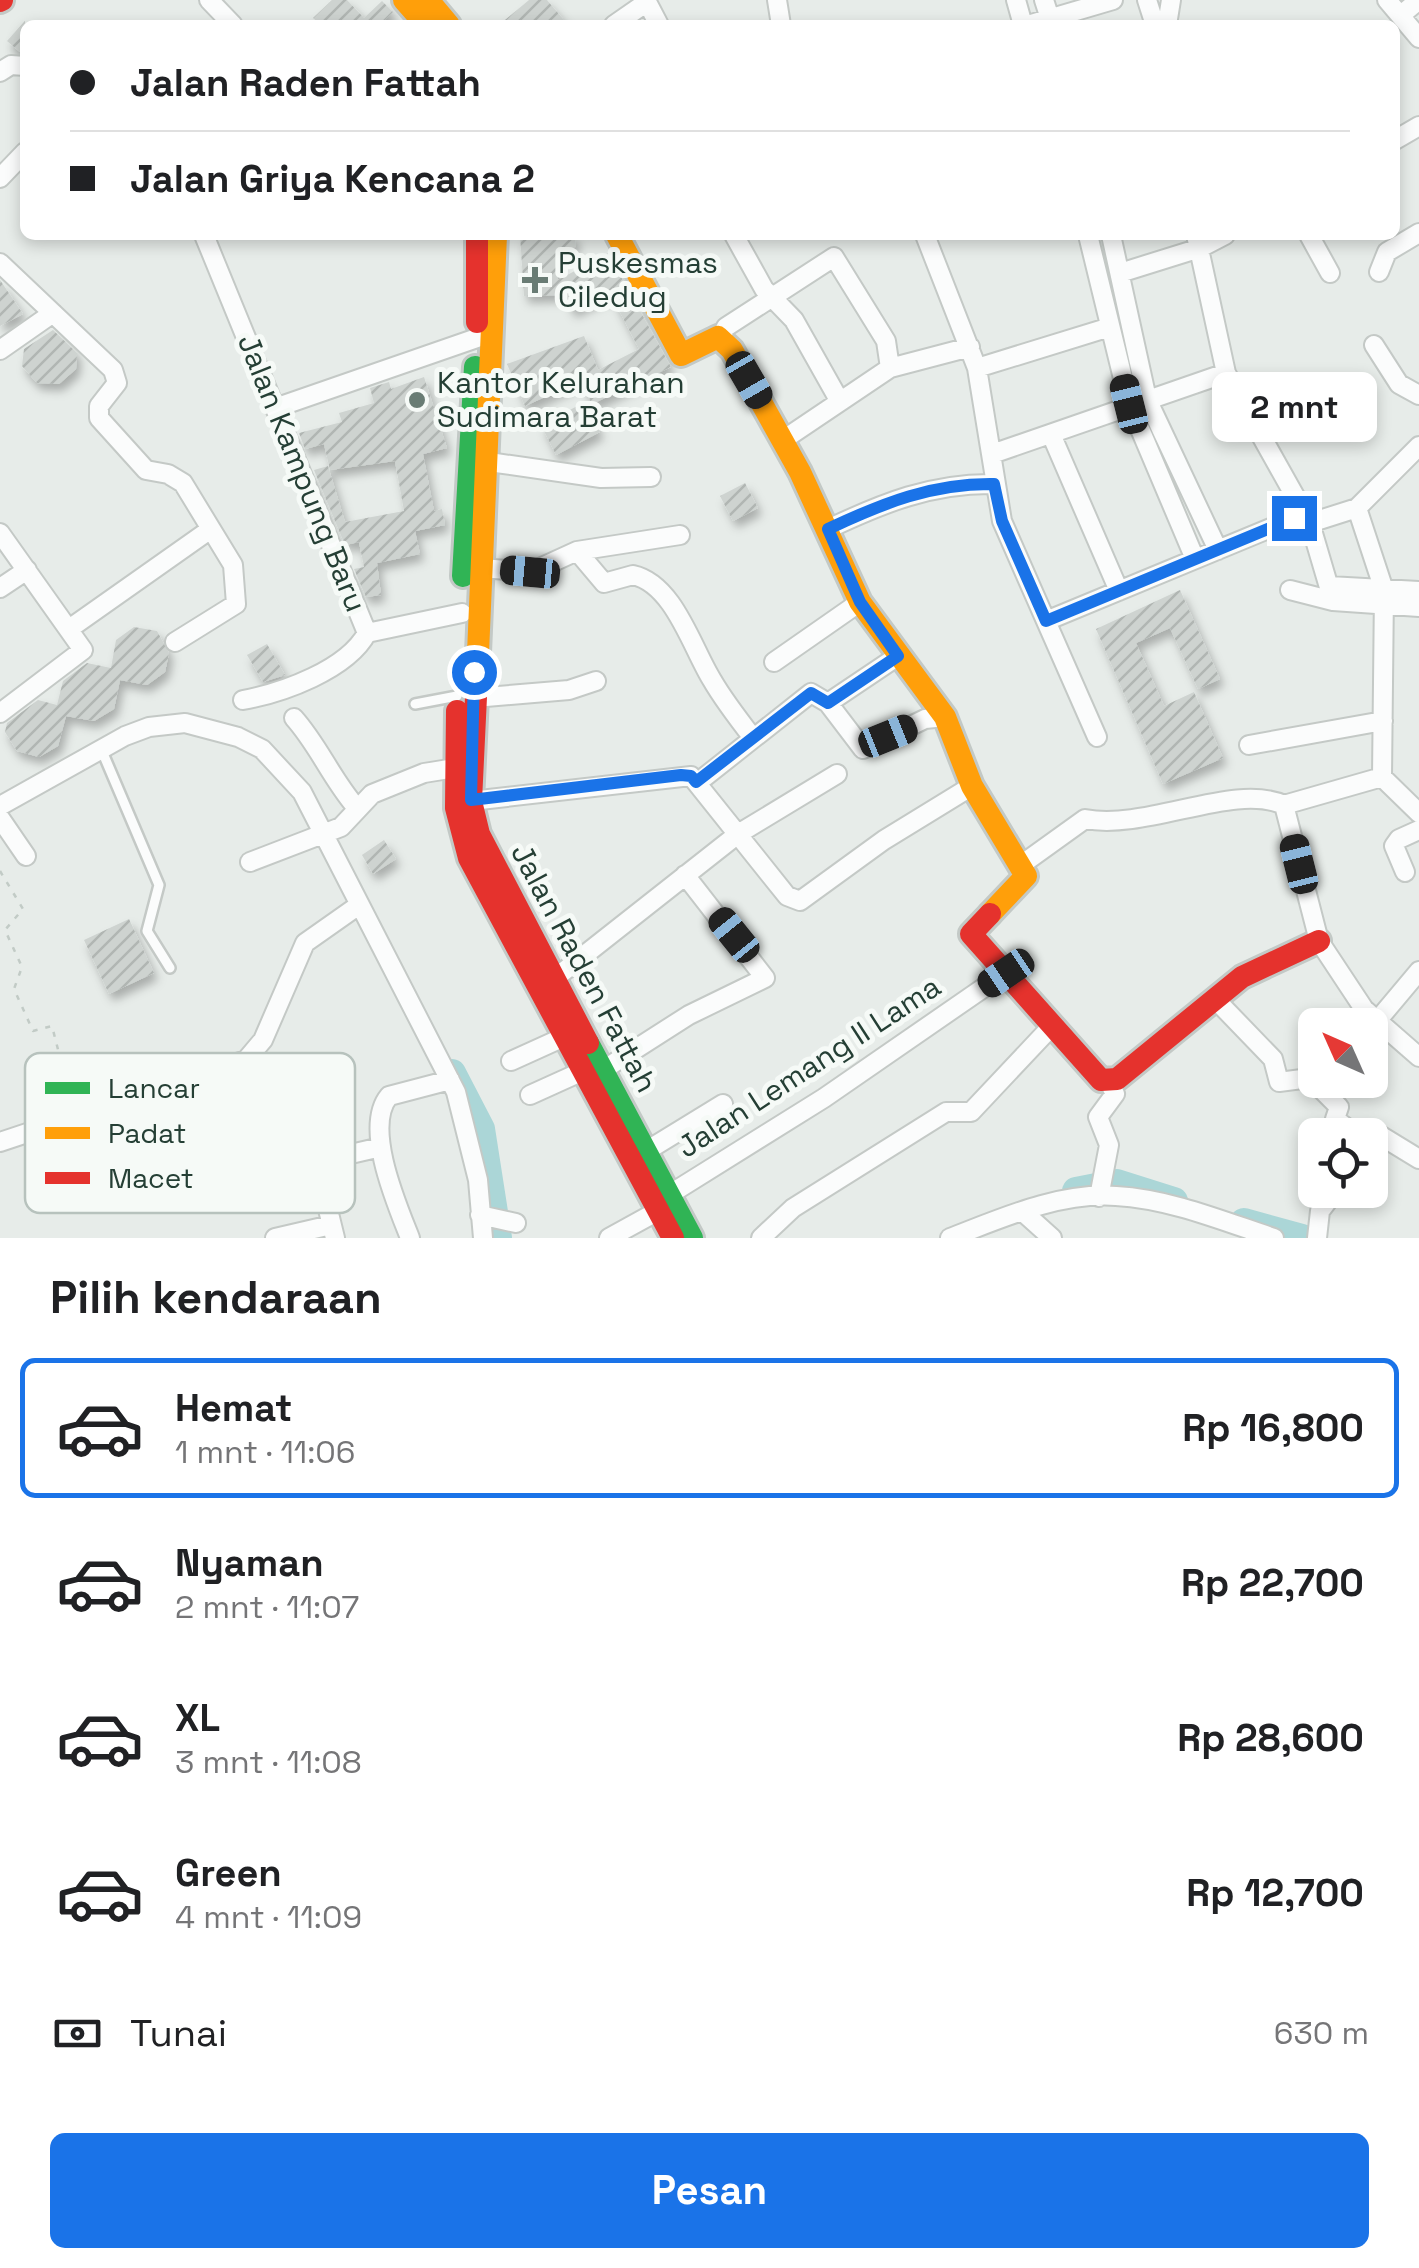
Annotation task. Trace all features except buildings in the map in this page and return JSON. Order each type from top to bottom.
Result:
[{"type":"main road","points":[[404,0],[422,20]]},
{"type":"main road","points":[[428,0],[444,20]]},
{"type":"main road","name":"Jalan Raden Fattah","points":[[477,240],[477,338],[462,613],[471,800],[479,834],[554,978],[593,1070],[661,1203],[692,1238]]},
{"type":"main road","name":"Jalan Raden Fattah","points":[[496,240],[489,462],[481,568],[455,768],[456,808],[469,858],[564,1037],[593,1070],[648,1150],[673,1238]]},
{"type":"main road","points":[[620,240],[681,355],[722,337],[784,440],[860,602],[945,717],[972,786],[1021,865],[1025,880],[971,931],[1100,1080],[1109,1082],[1242,978],[1319,940]]},
{"type":"street","points":[[209,0],[228,20]]},
{"type":"street","points":[[1057,20],[1113,0]]},
{"type":"street","points":[[1387,0],[1419,38]]},
{"type":"street","points":[[1401,15],[1419,0]]},
{"type":"street","points":[[621,20],[646,1]]},
{"type":"street","points":[[0,178],[20,157]]},
{"type":"street","points":[[1380,272],[1393,246],[1419,233]]},
{"type":"street","name":"Jalan Kampung Baru","points":[[206,240],[366,633],[357,649],[324,672],[266,696],[243,700]]},
{"type":"street","points":[[737,240],[764,289],[776,297],[840,400]]},
{"type":"street","points":[[927,240],[977,368],[1002,521],[1097,737]]},
{"type":"street","points":[[1089,240],[1110,327],[1194,559]]},
{"type":"street","points":[[1113,240],[1138,401],[1218,550]]},
{"type":"street","points":[[1312,240],[1330,273]]},
{"type":"street","points":[[1120,272],[1198,242],[1226,373],[1306,519],[1331,593]]},
{"type":"street","points":[[722,337],[726,327],[834,257],[886,341],[890,368]]},
{"type":"street","points":[[0,263],[117,376],[114,389],[99,406],[99,418],[146,470],[168,474],[183,483],[203,512],[208,531],[232,565],[236,604],[175,642]]},
{"type":"street","points":[[0,350],[53,313]]},
{"type":"street","points":[[977,368],[1110,327]]},
{"type":"street","points":[[275,408],[477,338]]},
{"type":"street","points":[[1374,345],[1399,384],[1419,395]]},
{"type":"street","points":[[784,440],[890,368],[970,347]]},
{"type":"street","points":[[992,454],[1226,373]]},
{"type":"street","points":[[1051,434],[1119,591]]},
{"type":"street","points":[[1046,621],[1218,550],[1306,519],[1357,508],[1419,446]]},
{"type":"street","points":[[489,462],[601,478],[651,477]]},
{"type":"street","points":[[828,529],[896,497],[958,484],[994,484]]},
{"type":"street","points":[[1357,508],[1384,597],[1382,777],[1419,813]]},
{"type":"street","points":[[70,629],[208,531]]},
{"type":"street","points":[[0,533],[81,645],[80,654],[0,713]]},
{"type":"street","points":[[481,568],[530,572],[578,552],[680,535]]},
{"type":"street","points":[[578,552],[604,583],[632,575],[651,584],[680,621],[714,685],[752,738]]},
{"type":"street","points":[[0,588],[27,570]]},
{"type":"street","points":[[1290,590],[1384,597],[1419,606]]},
{"type":"street","points":[[1384,597],[1419,591]]},
{"type":"street","points":[[774,662],[860,602]]},
{"type":"street","points":[[366,633],[462,613]]},
{"type":"street","points":[[828,703],[898,656]]},
{"type":"street","points":[[466,697],[569,690],[596,681]]},
{"type":"street","points":[[696,782],[811,693],[828,703],[863,749],[925,720],[945,717]]},
{"type":"street","points":[[294,718],[314,738],[328,771],[356,807]]},
{"type":"street","points":[[1249,745],[1384,721]]},
{"type":"street","points":[[0,806],[149,727],[185,723],[238,737],[286,770],[331,832],[359,905],[450,1080],[466,1119],[486,1215],[483,1238]]},
{"type":"street","points":[[250,862],[331,832],[356,807],[396,784],[455,768]]},
{"type":"street","points":[[554,978],[634,920],[738,834],[837,774]]},
{"type":"street","points":[[471,800],[691,776],[787,896],[800,901],[884,840],[972,786]]},
{"type":"street","points":[[1021,865],[1084,818],[1106,822],[1140,820],[1246,798],[1270,799],[1284,806],[1382,777]]},
{"type":"street","points":[[1284,806],[1319,940],[1365,1008]]},
{"type":"street","points":[[0,818],[26,856]]},
{"type":"street","points":[[1405,872],[1394,846],[1419,830]]},
{"type":"street","points":[[530,1094],[593,1070],[726,994],[765,978],[685,875]]},
{"type":"street","points":[[252,1053],[264,1040],[305,943],[359,905]]},
{"type":"street","points":[[1388,1009],[1419,971]]},
{"type":"street","name":"Jalan Lemang II Lama","points":[[609,1238],[1006,973]]},
{"type":"street","points":[[1217,1001],[1273,1059],[1279,1082],[1298,1080]]},
{"type":"street","points":[[761,1238],[793,1208],[946,1112],[971,1112],[1051,1027]]},
{"type":"street","points":[[1388,1030],[1419,1057]]},
{"type":"street","points":[[511,1062],[564,1037]]},
{"type":"street","points":[[410,1238],[396,1208],[382,1147],[385,1098],[450,1080]]},
{"type":"street","points":[[1100,1189],[1109,1145],[1098,1117],[1115,1094],[1109,1082]]},
{"type":"street","points":[[648,1150],[723,1104]]},
{"type":"street","points":[[0,1142],[25,1134]]},
{"type":"street","points":[[1388,1140],[1419,1159]]},
{"type":"street","points":[[355,1153],[382,1147]]},
{"type":"street","points":[[950,1238],[1022,1211],[1100,1189],[1178,1207],[1232,1232],[1274,1238]]},
{"type":"street","points":[[1317,1238],[1322,1208]]},
{"type":"street","points":[[1022,1211],[1052,1238]]},
{"type":"street","points":[[486,1215],[516,1223]]},
{"type":"street","points":[[275,1238],[333,1232]]},
{"type":"lane","points":[[430,688],[431,701]]},
{"type":"lane","points":[[415,704],[466,697]]},
{"type":"lane","points":[[102,752],[159,885],[148,931],[170,968]]},
{"type":"path","points":[[0,871],[22,906],[5,930],[22,968],[14,989],[33,1030],[52,1026],[59,1053]]},
{"type":"waterway","points":[[452,1073],[481,1129],[498,1238]]},
{"type":"waterway","points":[[1076,1191],[1117,1183],[1174,1201]]},
{"type":"waterway","points":[[1244,1222],[1302,1238]]},
{"type":"traffic: fast","points":[[463,576],[475,367]]},
{"type":"traffic: fast","points":[[588,1043],[692,1238]]},
{"type":"traffic: slow","points":[[404,0],[422,20]]},
{"type":"traffic: slow","points":[[428,0],[445,20]]},
{"type":"traffic: slow","points":[[477,676],[496,240]]},
{"type":"traffic: slow","points":[[620,240],[681,355],[718,337],[732,350],[800,472],[860,602],[945,717],[972,786],[1026,876],[990,914]]},
{"type":"traffic: jam","points":[[477,240],[477,322]]},
{"type":"traffic: jam","points":[[477,676],[471,801],[479,834],[588,1043]]},
{"type":"traffic: jam","points":[[457,711],[456,808],[469,858],[673,1238]]},
{"type":"traffic: jam","points":[[990,914],[971,934],[1101,1080],[1117,1079],[1242,977],[1319,941]]},
{"type":"place","name":"Puskesmas Ciledug","points":[[535,280]]},
{"type":"place","name":"Kantor Kelurahan Sudimara Barat","points":[[417,400]]},
{"type":"route","points":[[474,672],[471,800],[681,775],[691,776],[696,782],[811,693],[828,703],[866,673],[898,656],[860,602],[828,529],[896,497],[958,484],[994,484],[1002,521],[1046,621],[1294,518]]}]
